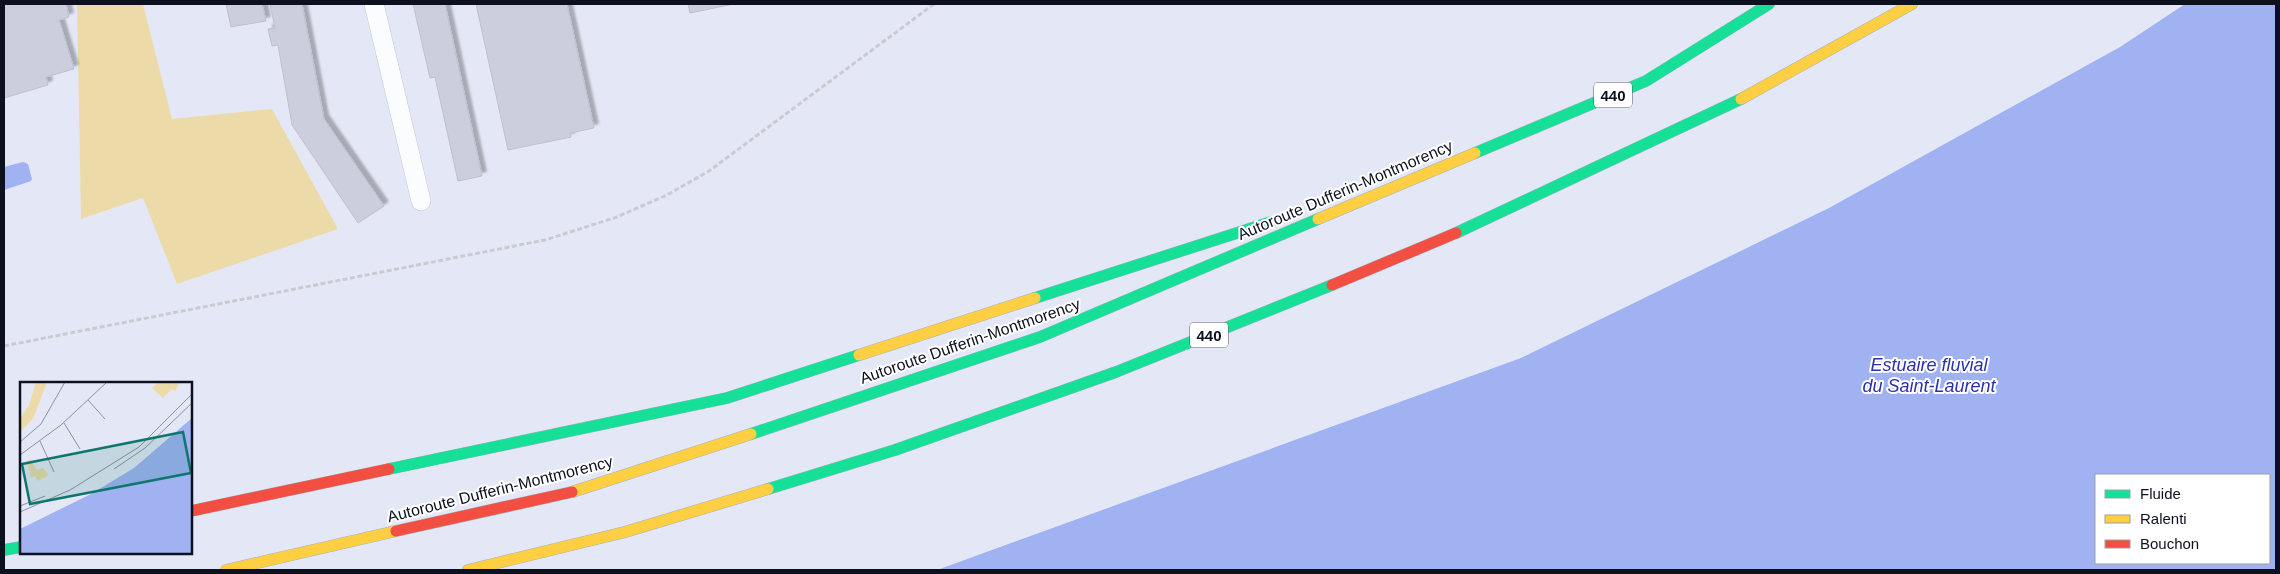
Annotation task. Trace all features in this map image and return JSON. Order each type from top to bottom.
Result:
[{"type":"highway","name":"Autoroute Dufferin-Montmorency","points":[[226,570],[588,488],[1040,337],[1646,81],[1769,4]]},
{"type":"highway","name":"440","points":[[468,570],[625,532],[877,455],[1116,372],[1434,244],[1722,110],[1912,4]]},
{"type":"highway","points":[[1314,208],[1446,165]]},
{"type":"highway","points":[[192,511],[727,398],[1285,217]]},
{"type":"highway","points":[[4,550],[20,547]]},
{"type":"lane","points":[[374,4],[421,201]]},
{"type":"path","points":[[4,346],[545,240],[617,217],[667,196],[709,171],[934,4]]},
{"type":"shaded area","points":[[77,4],[143,4],[172,119],[272,109],[338,229],[177,284],[143,198],[81,219]]},
{"type":"water","name":"Estuaire fluvial du Saint-Laurent","points":[[2185,4],[2276,4],[2276,570],[937,570],[1521,358],[1829,208],[2120,47]]},
{"type":"water","points":[[23,162],[28,164],[31,181],[4,190],[4,167]]},
{"type":"building","points":[[4,4],[66,4],[69,17],[59,20],[74,69],[46,77],[48,85],[4,98]]},
{"type":"building","points":[[226,4],[262,4],[266,21],[231,27]]},
{"type":"building","points":[[270,4],[302,4],[324,119],[384,206],[358,223],[292,125],[278,45],[272,46],[268,29],[275,28]]},
{"type":"building","points":[[413,4],[445,4],[482,176],[458,181],[435,77],[430,78]]},
{"type":"building","points":[[476,4],[567,4],[594,128],[570,133],[571,137],[508,150]]},
{"type":"building","points":[[688,4],[734,4],[690,13]]},
{"type":"traffic: fast","points":[[1475,153],[1646,81],[1769,4]]},
{"type":"traffic: fast","points":[[1456,233],[1741,99]]},
{"type":"traffic: fast","points":[[751,434],[1040,337],[1318,219]]},
{"type":"traffic: fast","points":[[1035,298],[1271,222]]},
{"type":"traffic: fast","points":[[768,489],[895,450],[1116,372],[1332,285]]},
{"type":"traffic: fast","points":[[389,469],[727,398],[859,355]]},
{"type":"traffic: fast","points":[[4,550],[20,547]]},
{"type":"traffic: slow","points":[[1741,99],[1912,4]]},
{"type":"traffic: slow","points":[[1318,219],[1475,153]]},
{"type":"traffic: slow","points":[[859,355],[1035,298]]},
{"type":"traffic: slow","points":[[572,492],[751,434]]},
{"type":"traffic: slow","points":[[468,570],[625,532],[768,489]]},
{"type":"traffic: slow","points":[[226,570],[396,531]]},
{"type":"traffic: jam","points":[[1332,285],[1456,233]]},
{"type":"traffic: jam","points":[[192,511],[389,469]]},
{"type":"traffic: jam","points":[[396,531],[572,492]]}]
